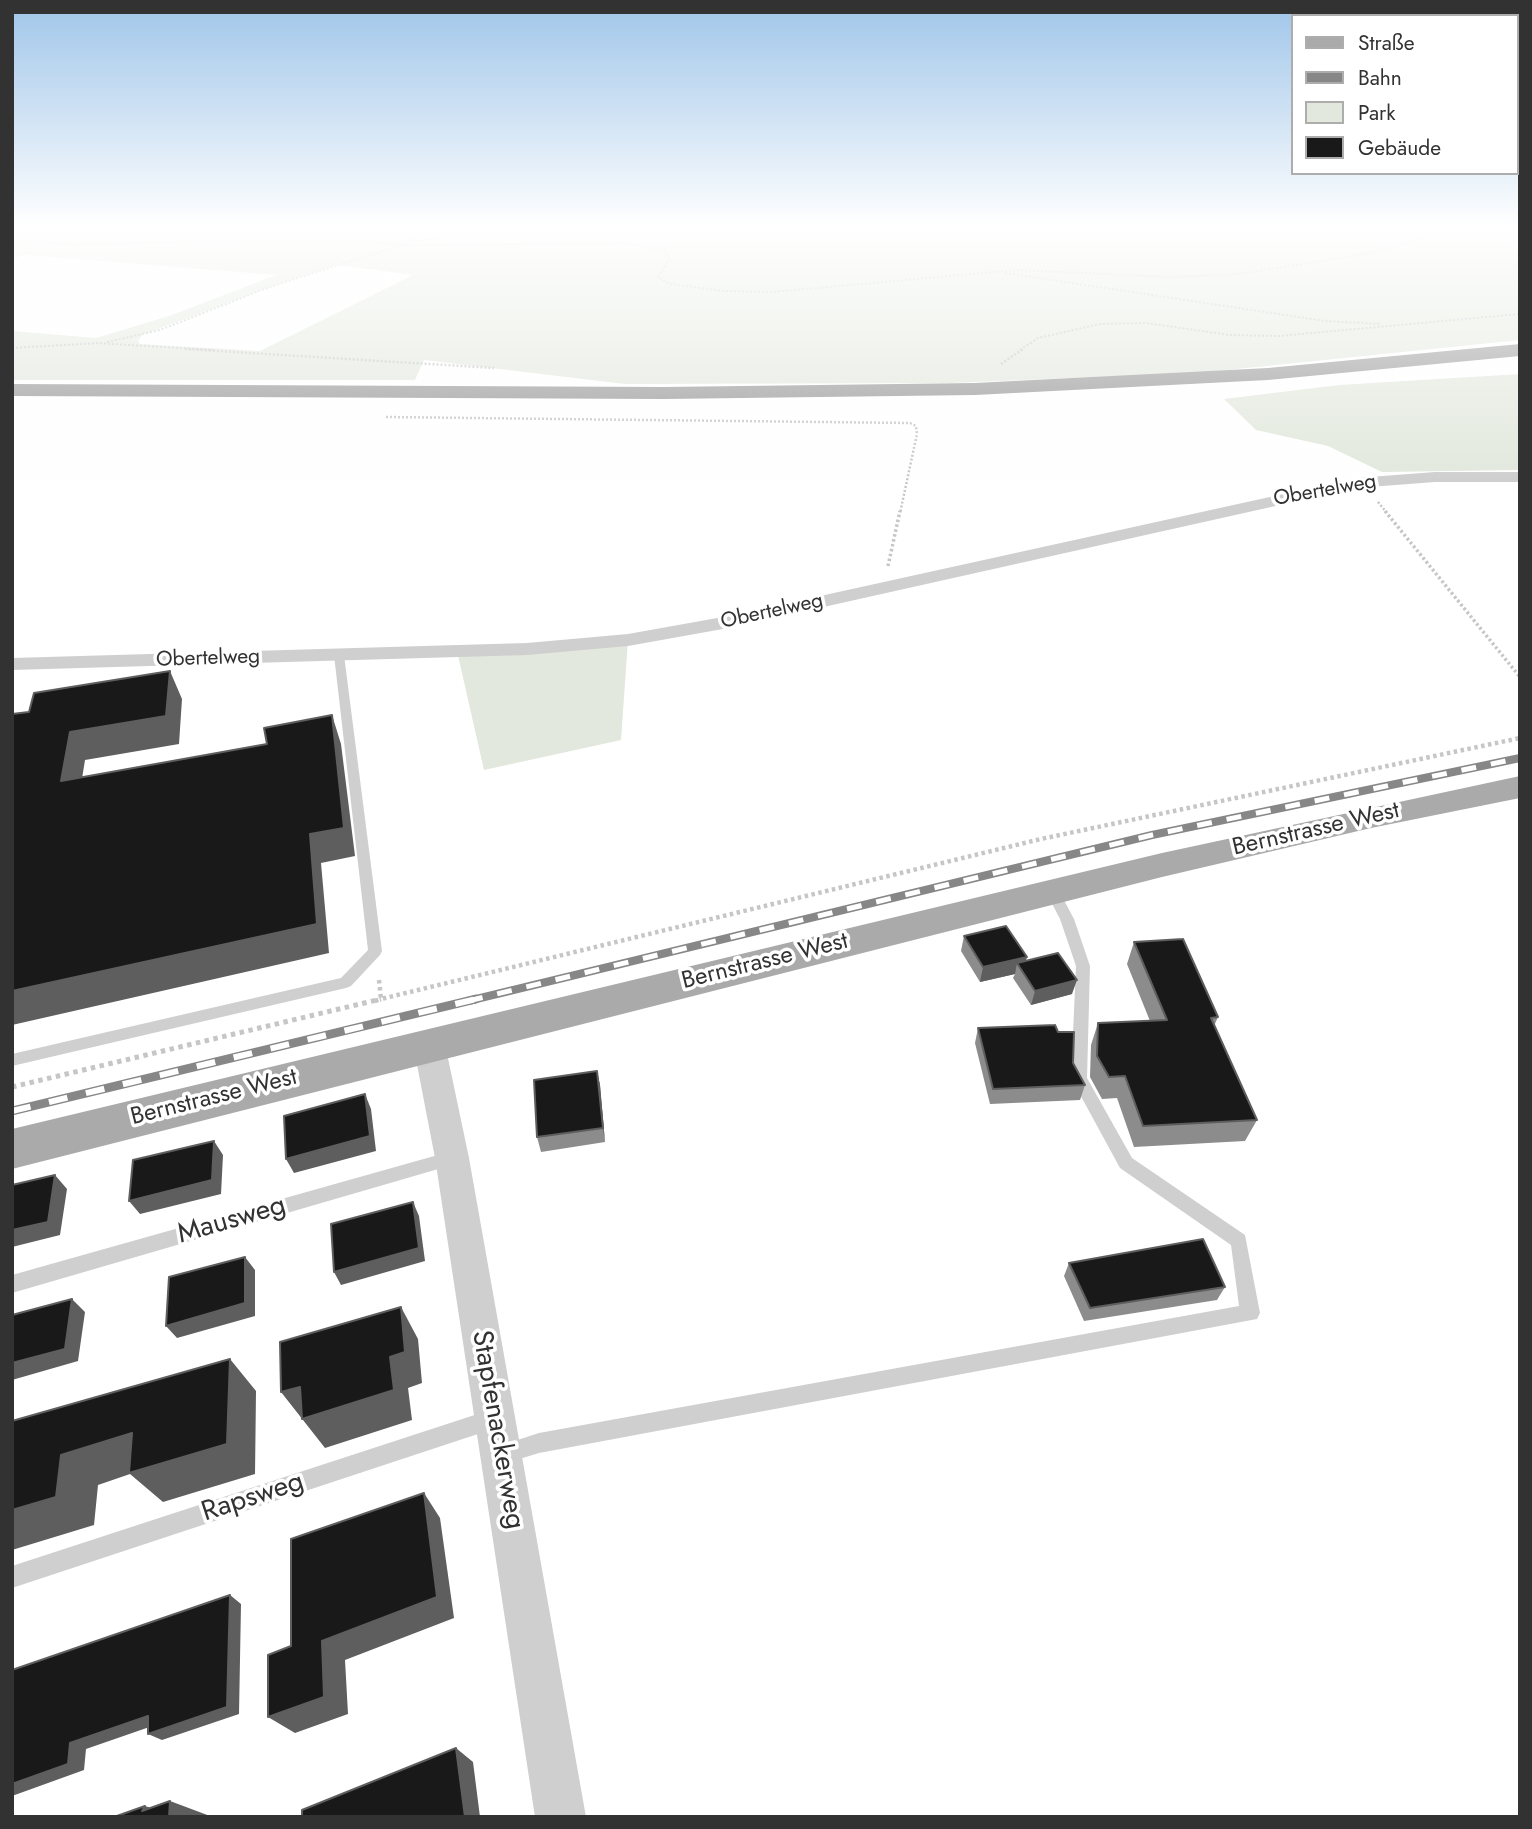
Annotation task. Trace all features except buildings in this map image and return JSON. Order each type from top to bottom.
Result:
[{"type":"highway","points":[[12,390],[698,393],[964,389],[1254,375],[1520,350]]},
{"type":"highway","points":[[12,401],[685,404],[980,400],[1280,384],[1520,361]]},
{"type":"main road","name":"Bernstrasse West","points":[[12,1149],[429,1044],[1306,831],[1520,787]]},
{"type":"street","name":"Obertelweg","points":[[12,664],[527,649],[628,640],[734,621],[1356,483],[1434,477],[1520,477]]},
{"type":"street","name":"Stapfenackerweg","points":[[429,1044],[452,1158],[561,1817]]},
{"type":"lane","points":[[12,1060],[346,982],[375,951],[339,655]]},
{"type":"lane","name":"Rapsweg","points":[[12,1577],[498,1437],[539,1443],[1250,1312],[1239,1241],[1126,1163],[1079,1078],[1083,967],[1067,919],[1053,892]]},
{"type":"lane","name":"Mausweg","points":[[12,1284],[452,1158]]},
{"type":"path","points":[[96,343],[142,335],[208,310]]},
{"type":"path","points":[[1253,310],[1325,321],[1389,325]]},
{"type":"path","points":[[995,367],[1038,338],[1100,324],[1146,323],[1258,337],[1520,314]]},
{"type":"path","points":[[140,344],[138,339],[142,335]]},
{"type":"path","points":[[12,348],[96,343],[140,344],[498,368]]},
{"type":"path","points":[[374,416],[909,423],[916,426],[917,434],[888,555],[889,570],[898,584]]},
{"type":"path","points":[[1356,483],[1381,504],[1520,677]]},
{"type":"path","points":[[12,1087],[1054,836],[1294,783],[1520,738]]},
{"type":"path","points":[[375,951],[381,999]]},
{"type":"green space","points":[[184,310],[208,310],[142,335],[138,341],[140,344],[260,351],[342,310],[1520,310],[1520,340],[1198,373],[951,383],[625,384],[424,360],[415,380],[12,380],[12,331],[96,338]]},
{"type":"green space","points":[[1520,374],[1520,470],[1382,472],[1328,446],[1256,430],[1224,399],[1339,385]]},
{"type":"green space","points":[[628,640],[621,740],[484,770],[457,651]]},
{"type":"railway","points":[[468,1001],[1152,835],[1520,758]]},
{"type":"railway","points":[[12,1111],[476,999]]}]
